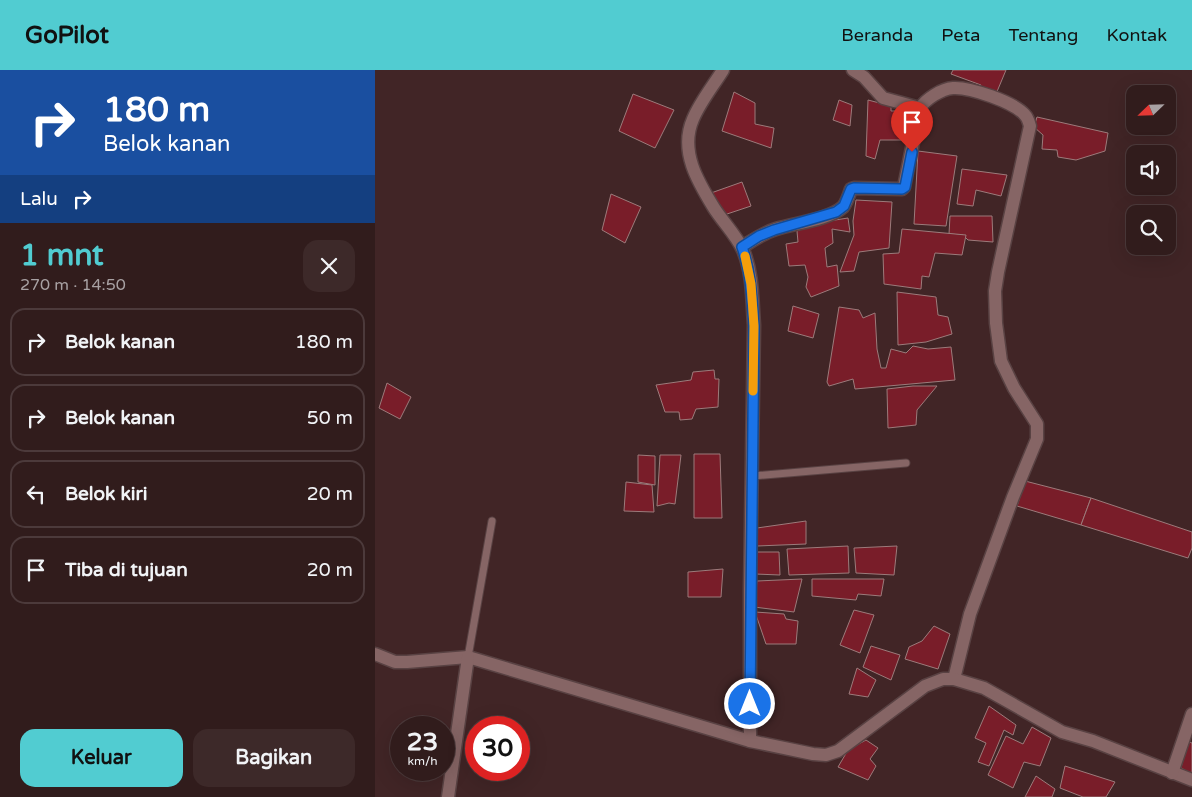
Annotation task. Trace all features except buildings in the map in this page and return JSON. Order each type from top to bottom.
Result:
[{"type":"street","points":[[723,70],[692,119],[687,145],[693,171],[715,208],[742,247],[747,261],[751,284],[754,326],[750,742]]},
{"type":"street","points":[[853,70],[863,77],[883,98],[920,108]]},
{"type":"street","points":[[742,247],[759,236],[774,230],[836,212],[844,206],[851,189],[902,189],[905,187],[920,108],[925,101],[951,88],[972,91],[1013,106],[1026,116],[1030,126],[995,291],[998,346],[1001,360],[1014,388],[1037,424],[1037,440],[1013,497],[970,614],[954,679]]},
{"type":"street","points":[[375,654],[395,662],[468,656],[750,742],[804,753],[826,755],[838,751],[925,686],[943,679],[954,679],[984,688],[1062,732],[1093,741],[1192,780]]},
{"type":"street","points":[[448,797],[468,656]]},
{"type":"street","points":[[1172,773],[1192,714]]},
{"type":"lane","points":[[752,476],[906,463]]},
{"type":"lane","points":[[468,656],[492,521]]},
{"type":"slow traffic","points":[[745,256],[751,284],[754,326],[753,391]]},
{"type":"route","points":[[750,704],[754,326],[751,284],[747,261],[742,247],[759,236],[774,230],[836,212],[844,206],[851,189],[902,189],[905,187],[912,152]]}]
